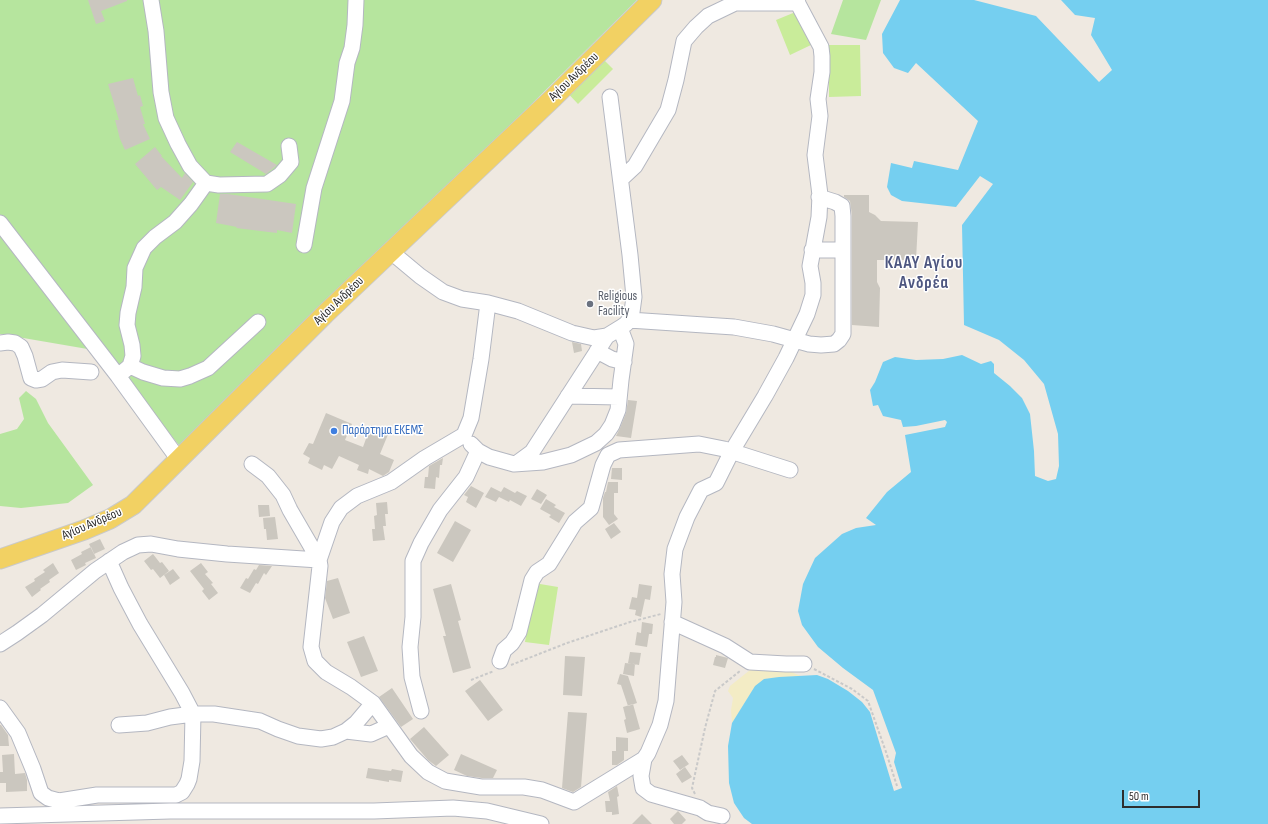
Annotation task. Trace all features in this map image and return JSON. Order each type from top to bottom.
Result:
[{"type":"main road","name":"Αγίου Ανδρέου","points":[[0,559],[84,530],[110,519],[133,505],[390,251],[553,98],[652,0]]},
{"type":"street","points":[[151,0],[156,31],[161,92],[166,118],[190,166],[206,183],[219,185],[267,184],[280,175],[291,162],[291,151],[289,146]]},
{"type":"street","points":[[304,245],[314,188],[342,101],[347,63],[352,48],[356,0]]},
{"type":"street","points":[[621,179],[635,166],[668,110],[684,41],[708,16],[735,3],[797,1],[821,48],[822,72],[818,99],[820,116],[814,155],[820,197],[819,217],[810,266],[813,283],[813,295],[807,314],[795,340],[765,396],[732,451],[716,483],[702,490],[687,517],[675,549],[672,574],[674,602],[666,701],[660,724],[644,759],[641,776],[643,788],[651,794],[700,808],[708,813],[722,816]]},
{"type":"street","points":[[517,463],[532,452],[607,336],[625,324],[632,312],[634,297],[610,97]]},
{"type":"street","points":[[118,376],[130,366],[133,356],[127,324],[134,287],[135,268],[140,255],[144,248],[155,237],[175,222],[192,204],[206,183]]},
{"type":"street","points":[[625,324],[734,327],[821,345],[834,344],[844,334],[843,216],[842,206],[820,197]]},
{"type":"street","points":[[0,223],[118,376],[179,460]]},
{"type":"street","points":[[812,250],[843,250]]},
{"type":"street","points":[[390,251],[420,276],[443,292],[462,299],[488,303],[518,311],[572,334],[594,338],[607,336]]},
{"type":"street","points":[[318,560],[332,522],[342,508],[357,496],[391,482],[425,458],[464,435],[471,418],[482,359],[488,303]]},
{"type":"street","points":[[130,366],[163,378],[180,380],[208,368],[258,322]]},
{"type":"street","points":[[464,435],[478,451],[489,457],[514,464],[543,462],[571,454],[596,442],[606,434],[612,426],[618,410],[626,344],[625,324]]},
{"type":"street","points":[[0,343],[15,343],[21,347],[32,378],[36,380],[42,379],[52,372],[62,370],[91,372]]},
{"type":"street","points":[[597,351],[612,359],[624,362]]},
{"type":"street","points":[[568,396],[619,397]]},
{"type":"street","points":[[501,666],[504,650],[512,643],[520,632],[532,580],[537,572],[549,564],[575,522],[591,508],[603,465],[608,455],[619,450],[699,444],[732,451],[790,470]]},
{"type":"street","points":[[421,710],[412,677],[410,647],[413,617],[413,561],[421,543],[440,510],[466,477],[478,451]]},
{"type":"street","points":[[252,464],[268,476],[284,494],[290,510],[320,566],[311,646],[315,661],[326,672],[351,687],[372,703],[411,756],[428,772],[445,781],[481,787],[524,787],[542,790],[574,802],[644,759]]},
{"type":"street","points":[[0,644],[17,633],[95,571],[123,552],[138,545],[151,544],[178,549],[227,554],[318,560]]},
{"type":"street","points":[[0,708],[18,733],[33,769],[40,793],[48,798],[59,801],[97,795],[176,795],[182,792],[189,779],[192,761],[193,714],[140,624],[109,561]]},
{"type":"street","points":[[672,617],[725,646],[750,662],[804,664]]},
{"type":"street","points":[[119,725],[147,723],[170,717],[193,714],[214,714],[260,722],[298,736],[321,739],[333,737],[356,724],[372,703]]},
{"type":"street","points":[[346,731],[371,734],[389,726]]},
{"type":"street","points":[[0,816],[170,818],[453,808],[487,811],[541,824]]},
{"type":"path","points":[[471,680],[501,666],[630,622],[672,617]]},
{"type":"path","points":[[700,808],[692,788],[715,691],[750,662]]},
{"type":"path","points":[[804,664],[852,689],[868,701],[896,786]]},
{"type":"green space","points":[[0,0],[637,0],[182,449],[105,352],[0,334]]},
{"type":"green space","points":[[843,0],[881,0],[866,40],[831,34]]},
{"type":"green space","points":[[798,11],[811,45],[790,55],[776,20]]},
{"type":"green space","points":[[829,45],[860,45],[861,96],[829,97]]},
{"type":"green space","points":[[594,50],[613,69],[578,104],[559,84]]},
{"type":"green space","points":[[26,391],[36,399],[48,423],[93,485],[68,503],[21,508],[0,506],[0,434],[17,429],[24,419],[19,398]]},
{"type":"green space","points":[[534,583],[558,587],[549,645],[525,642]]},
{"type":"sand","points":[[760,668],[786,670],[801,676],[764,679],[751,693],[732,723],[731,710],[733,698],[728,691],[730,686],[750,670]]},
{"type":"water","points":[[900,0],[974,0],[1036,16],[1099,82],[1112,70],[1091,35],[1095,18],[1075,15],[1061,0],[1268,0],[1268,824],[752,824],[744,818],[734,803],[729,783],[728,746],[732,723],[755,686],[764,679],[779,677],[817,675],[828,679],[848,691],[862,702],[870,712],[894,791],[902,788],[894,762],[896,753],[873,690],[818,647],[802,625],[798,611],[803,584],[815,558],[842,534],[856,528],[876,525],[866,518],[887,492],[911,472],[905,435],[945,427],[947,422],[945,420],[903,427],[901,420],[883,416],[878,405],[873,406],[870,390],[883,362],[895,357],[916,360],[943,359],[962,355],[981,364],[991,361],[994,364],[994,373],[1022,398],[1030,414],[1035,476],[1048,481],[1056,479],[1059,466],[1058,434],[1044,384],[1024,360],[999,340],[964,325],[962,225],[993,184],[980,176],[956,207],[902,201],[891,195],[887,187],[891,163],[912,168],[914,161],[958,170],[978,121],[916,63],[908,73],[894,68],[883,53],[882,34]]},
{"type":"building","points":[[88,0],[127,1],[101,11],[105,21],[96,24]]},
{"type":"building","points":[[133,78],[138,96],[140,95],[143,106],[140,107],[145,124],[143,124],[150,139],[125,150],[120,139],[115,120],[119,120],[108,84]]},
{"type":"building","points":[[237,142],[277,165],[266,174],[230,152]]},
{"type":"building","points":[[155,147],[161,156],[182,178],[185,173],[193,182],[180,200],[161,187],[157,190],[135,164]]},
{"type":"building","points":[[220,194],[296,204],[292,233],[277,230],[277,233],[236,228],[237,227],[216,223]]},
{"type":"building","points":[[844,195],[869,195],[869,212],[881,221],[918,222],[916,260],[877,260],[877,282],[880,288],[879,327],[852,325],[852,215],[850,201],[844,197]]},
{"type":"building","points":[[572,342],[581,344],[582,351],[574,353]]},
{"type":"building","points":[[628,400],[637,401],[631,438],[616,436],[626,413]]},
{"type":"building","points":[[326,413],[352,424],[345,440],[363,447],[371,425],[389,432],[380,454],[394,460],[389,472],[383,476],[369,469],[368,474],[357,470],[359,465],[339,456],[332,469],[324,465],[322,470],[308,463],[310,458],[303,454],[309,443],[313,444]]},
{"type":"building","points":[[443,458],[442,465],[440,465],[439,478],[436,477],[435,489],[424,488],[425,477],[428,477],[429,466]]},
{"type":"building","points":[[612,468],[622,468],[622,480],[611,479]]},
{"type":"building","points":[[608,482],[618,482],[618,493],[614,493],[614,514],[618,519],[609,525],[603,517],[603,498]]},
{"type":"building","points":[[471,486],[484,493],[476,508],[466,502],[468,497],[464,495]]},
{"type":"building","points":[[491,487],[501,492],[504,487],[515,493],[517,491],[527,496],[521,506],[510,500],[509,502],[499,497],[496,502],[485,497]]},
{"type":"building","points":[[537,489],[547,495],[541,504],[531,499]]},
{"type":"building","points":[[546,499],[556,505],[554,507],[565,513],[559,523],[549,517],[551,515],[540,509]]},
{"type":"building","points":[[387,502],[388,514],[385,514],[386,526],[383,526],[385,540],[373,541],[372,529],[375,529],[374,516],[377,515],[376,503]]},
{"type":"building","points":[[258,505],[269,505],[270,516],[259,517]]},
{"type":"building","points":[[275,517],[278,539],[267,540],[263,518]]},
{"type":"building","points":[[455,521],[471,530],[453,562],[437,553]]},
{"type":"building","points":[[614,523],[621,532],[611,539],[605,529]]},
{"type":"building","points":[[100,539],[105,549],[94,554],[89,544]]},
{"type":"building","points":[[91,547],[96,558],[85,563],[86,565],[76,570],[71,560],[82,554],[81,552]]},
{"type":"building","points":[[153,554],[169,571],[160,578],[144,561]]},
{"type":"building","points":[[53,563],[59,573],[49,580],[50,582],[32,597],[25,587],[35,581],[34,579],[45,572],[43,570]]},
{"type":"building","points":[[201,563],[208,572],[205,574],[213,583],[211,584],[218,593],[209,600],[202,591],[204,589],[190,571]]},
{"type":"building","points":[[259,565],[272,566],[266,575],[264,573],[258,584],[256,583],[250,593],[240,588],[246,578],[248,579],[254,569],[256,570]]},
{"type":"building","points":[[173,569],[180,578],[170,585],[164,575]]},
{"type":"building","points":[[338,578],[350,613],[333,619],[325,598],[327,581]]},
{"type":"building","points":[[451,584],[461,620],[458,621],[471,668],[453,673],[443,636],[446,636],[433,589]]},
{"type":"building","points":[[639,584],[652,586],[650,600],[645,599],[641,617],[635,615],[636,610],[629,609],[632,597],[637,598]]},
{"type":"building","points":[[642,622],[653,624],[652,634],[649,634],[647,647],[635,645],[637,632],[641,633]]},
{"type":"building","points":[[364,636],[378,671],[361,677],[347,642]]},
{"type":"building","points":[[630,652],[641,653],[639,665],[628,663]]},
{"type":"building","points":[[716,655],[728,658],[725,668],[713,665]]},
{"type":"building","points":[[565,656],[585,657],[582,696],[563,695]]},
{"type":"building","points":[[625,663],[635,664],[634,676],[623,674]]},
{"type":"building","points":[[620,674],[628,676],[637,703],[628,706],[621,685],[617,684]]},
{"type":"building","points":[[480,680],[503,710],[488,721],[465,691]]},
{"type":"building","points":[[392,688],[413,719],[401,727],[379,697]]},
{"type":"building","points":[[633,704],[640,729],[627,733],[623,707]]},
{"type":"building","points":[[568,712],[587,713],[581,787],[573,792],[562,788]]},
{"type":"building","points":[[0,725],[8,735],[9,746],[0,746]]},
{"type":"building","points":[[424,727],[449,755],[436,766],[428,760],[410,739]]},
{"type":"building","points":[[616,737],[628,738],[628,751],[624,751],[624,760],[617,765],[612,765],[612,751],[616,751]]},
{"type":"building","points":[[14,754],[15,774],[25,773],[27,780],[27,791],[6,792],[6,783],[0,783],[0,772],[3,772],[2,755]]},
{"type":"building","points":[[461,754],[497,770],[493,778],[467,776],[454,770]]},
{"type":"building","points":[[682,755],[689,764],[680,770],[673,761]]},
{"type":"building","points":[[685,767],[692,777],[682,783],[676,774]]},
{"type":"building","points":[[368,768],[403,771],[401,782],[389,780],[389,782],[366,778]]},
{"type":"building","points":[[617,786],[619,796],[617,797],[619,814],[612,815],[612,812],[606,812],[605,801],[610,801],[608,792]]},
{"type":"building","points":[[678,811],[686,820],[682,824],[674,824],[670,819]]},
{"type":"building","points":[[642,814],[652,824],[632,824]]},
{"type":"place","name":"Religious Facility","points":[[590,304]]},
{"type":"place","name":"Παράρτημα ΕΚΕΜΣ","points":[[334,431]]},
{"type":"district","name":"ΚΑΑΥ Αγίου Ανδρέα","points":[[924,274]]}]
